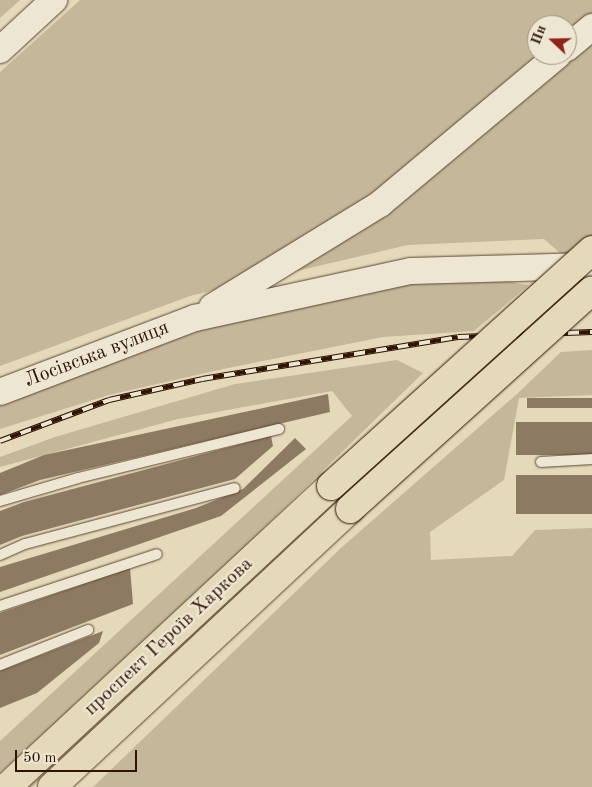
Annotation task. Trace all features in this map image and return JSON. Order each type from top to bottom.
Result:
[{"type":"main road","points":[[0,50],[54,0]]},
{"type":"main road","points":[[577,40],[592,27]]},
{"type":"main road","points":[[195,318],[380,204],[546,65]]},
{"type":"main road","name":"проспект Героїв Харкова","points":[[7,787],[331,486],[592,250]]},
{"type":"main road","points":[[195,318],[411,271],[592,266]]},
{"type":"main road","name":"проспект Героїв Харкова","points":[[52,787],[350,509],[592,290]]},
{"type":"main road","name":"Лосівська вулиця","points":[[0,392],[195,318]]},
{"type":"lane","points":[[0,501],[78,478],[279,429]]},
{"type":"lane","points":[[541,462],[592,459]]},
{"type":"lane","points":[[0,555],[25,544],[235,488]]},
{"type":"lane","points":[[0,606],[158,554]]},
{"type":"lane","points":[[0,665],[88,630]]},
{"type":"shaded area","points":[[0,0],[20,0],[0,18]]},
{"type":"shaded area","points":[[80,0],[592,0],[592,281],[32,787],[21,787],[490,365],[585,275],[544,239],[408,245],[190,296],[0,366],[0,72]]},
{"type":"shaded area","points":[[481,277],[529,285],[474,331],[383,337],[223,369],[109,395],[0,429],[0,393],[150,339],[406,279]]},
{"type":"shaded area","points":[[592,350],[592,395],[519,398],[504,480],[430,532],[431,560],[512,556],[535,530],[592,528],[592,787],[93,787],[341,548],[518,393],[561,352]]},
{"type":"shaded area","points":[[397,360],[423,373],[184,606],[0,773],[0,741],[352,416],[332,391],[178,419],[0,467],[0,457],[55,437],[235,384]]},
{"type":"building","points":[[328,394],[330,412],[40,480],[0,495],[0,473],[44,455]]},
{"type":"building","points":[[527,398],[592,398],[592,408],[527,408]]},
{"type":"building","points":[[516,422],[592,422],[592,455],[516,455]]},
{"type":"building","points":[[271,436],[273,446],[235,479],[22,536],[0,545],[0,511],[24,502]]},
{"type":"building","points":[[295,438],[306,449],[221,516],[0,592],[0,567],[196,508],[243,489]]},
{"type":"building","points":[[516,475],[592,475],[592,514],[516,514]]},
{"type":"building","points":[[130,568],[133,604],[0,655],[0,613]]},
{"type":"building","points":[[103,631],[99,643],[37,693],[0,708],[0,671]]},
{"type":"railway","points":[[0,441],[109,400],[202,379],[458,337],[592,332]]}]
